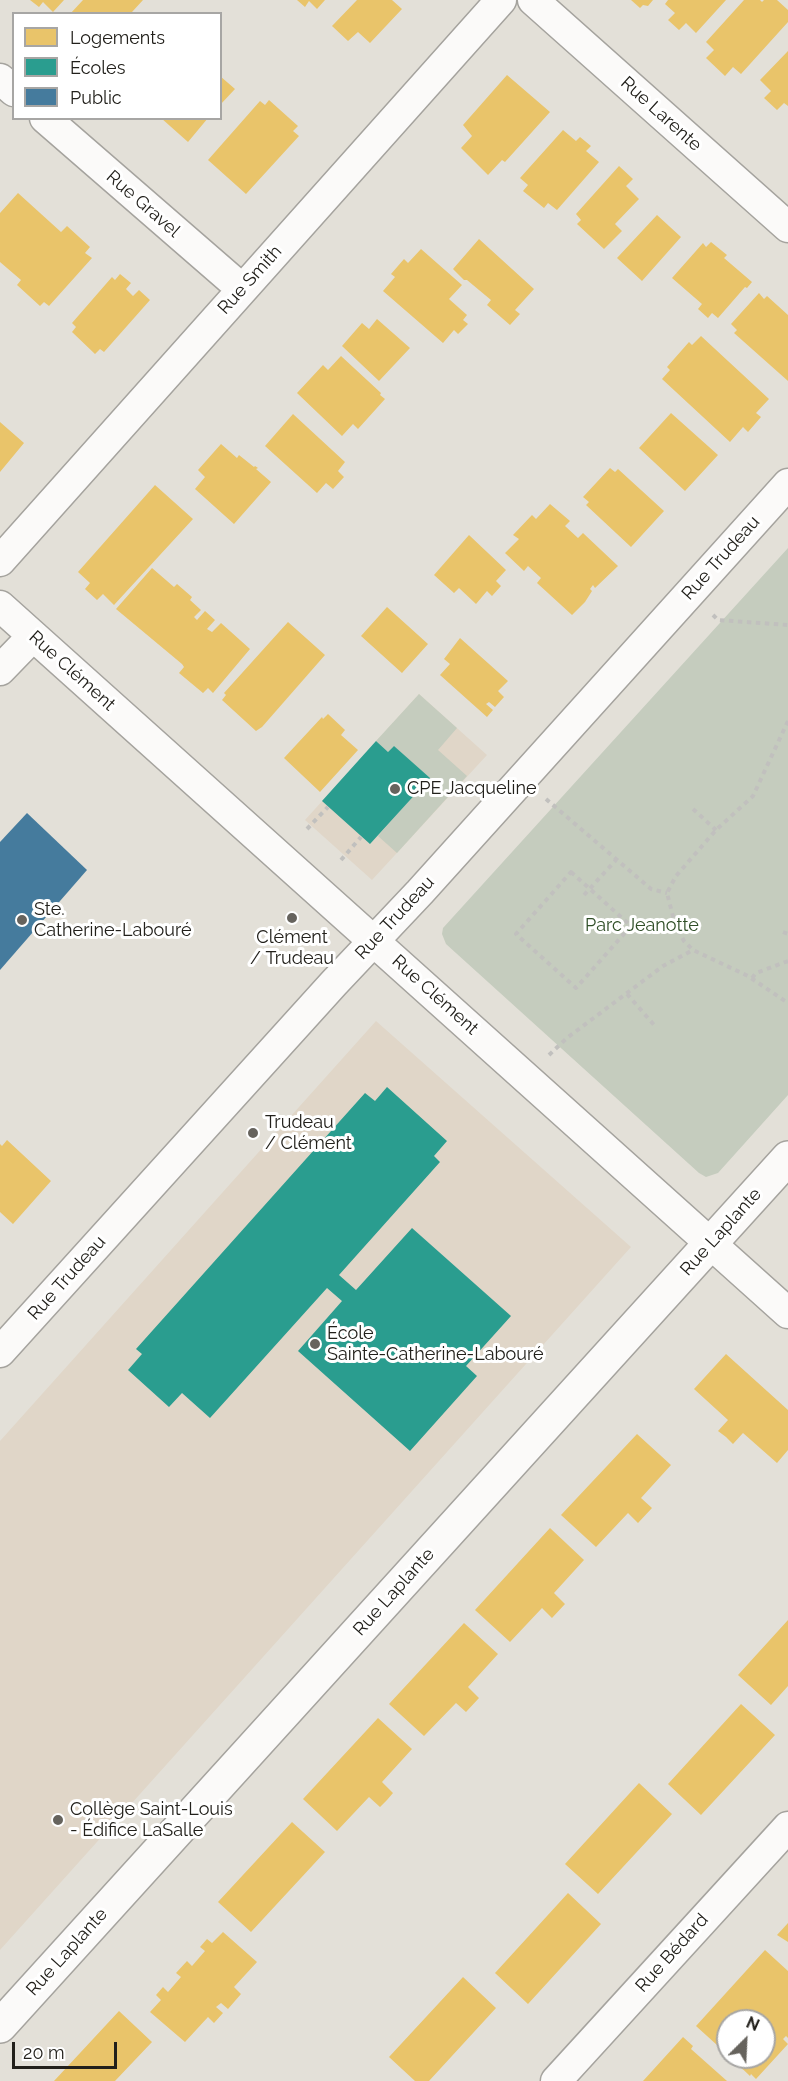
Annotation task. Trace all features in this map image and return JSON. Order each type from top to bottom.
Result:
[{"type":"street","name":"Rue Smith","points":[[0,561],[501,0]]},
{"type":"street","name":"Rue Larente","points":[[533,0],[788,227]]},
{"type":"street","points":[[0,79],[12,89]]},
{"type":"street","name":"Rue Gravel","points":[[47,120],[242,289]]},
{"type":"street","name":"Rue Trudeau","points":[[0,1352],[788,484]]},
{"type":"street","name":"Rue Clément","points":[[0,606],[788,1313]]},
{"type":"street","points":[[0,670],[33,636]]},
{"type":"street","name":"Rue Laplante","points":[[0,2026],[788,1158]]},
{"type":"street","name":"Rue Bédard","points":[[556,2081],[788,1827]]},
{"type":"path","points":[[718,620],[788,625]]},
{"type":"path","points":[[788,720],[753,796],[716,830],[676,876],[667,893],[675,924],[684,941],[693,950],[752,978],[788,1003]]},
{"type":"path","points":[[551,803],[651,889],[667,893]]},
{"type":"path","points":[[307,829],[328,807]]},
{"type":"path","points":[[693,809],[716,830]]},
{"type":"path","points":[[341,860],[362,837]]},
{"type":"path","points":[[584,895],[616,860]]},
{"type":"path","points":[[571,872],[590,888],[631,926],[576,987],[516,934],[571,872]]},
{"type":"path","points":[[555,1048],[663,966],[693,950]]},
{"type":"path","points":[[752,978],[756,973],[788,961]]},
{"type":"path","points":[[627,994],[655,1026]]},
{"type":"shaded area","name":"CPE Jacqueline","points":[[419,694],[487,755],[372,880],[305,820]]},
{"type":"shaded area","name":"École Sainte-Catherine-Labouré","points":[[376,1021],[631,1247],[0,1950],[0,1441]]},
{"type":"green space","name":"Parc Jeanotte","points":[[788,548],[788,1095],[718,1173],[706,1177],[446,944],[442,934],[443,928]]},
{"type":"green space","points":[[419,694],[457,728],[438,750],[467,776],[397,853],[378,836],[429,778],[394,746],[388,752],[376,741]]},
{"type":"building: Logements","points":[[30,0],[64,0],[53,12],[43,2],[39,7]]},
{"type":"building: Logements","points":[[83,0],[143,0],[132,12],[72,12]]},
{"type":"building: Logements","points":[[297,0],[325,0],[317,9],[309,1],[305,7]]},
{"type":"building: Logements","points":[[357,0],[392,0],[402,9],[370,43],[358,32],[348,41],[332,26]]},
{"type":"building: Logements","points":[[631,0],[653,0],[648,6],[643,5],[640,8]]},
{"type":"building: Logements","points":[[668,0],[726,0],[696,33],[686,23],[679,30],[668,20],[675,13],[665,4]]},
{"type":"building: Logements","points":[[744,0],[762,2],[777,0],[788,10],[788,22],[741,74],[733,67],[725,76],[706,58],[714,50],[706,42]]},
{"type":"building: Logements","points":[[788,51],[788,106],[784,103],[777,110],[764,98],[771,91],[760,80]]},
{"type":"building: Logements","points":[[507,75],[550,112],[505,162],[502,160],[488,175],[461,148],[472,136],[463,125]]},
{"type":"building: Logements","points":[[222,78],[235,89],[222,103]]},
{"type":"building: Logements","points":[[269,100],[298,126],[293,131],[299,136],[246,194],[208,160],[260,101],[265,105]]},
{"type":"building: Logements","points":[[163,120],[206,120],[188,142]]},
{"type":"building: Logements","points":[[563,130],[576,141],[580,137],[591,146],[586,151],[599,162],[557,210],[548,203],[544,208],[523,191],[528,185],[520,178]]},
{"type":"building: Logements","points":[[619,166],[633,179],[626,186],[639,199],[615,224],[622,231],[604,249],[577,224],[581,220],[576,214]]},
{"type":"building: Logements","points":[[18,193],[61,232],[67,226],[90,247],[85,253],[92,258],[49,306],[44,302],[40,306],[17,285],[21,280],[0,262],[0,213]]},
{"type":"building: Logements","points":[[657,215],[681,237],[642,281],[617,258]]},
{"type":"building: Logements","points":[[479,239],[534,289],[515,310],[520,314],[510,325],[487,305],[491,300],[453,269]]},
{"type":"building: Logements","points":[[711,242],[727,255],[724,258],[752,282],[718,318],[712,313],[708,318],[698,309],[702,304],[672,278],[703,243],[706,247]]},
{"type":"building: Logements","points":[[421,249],[462,285],[449,299],[467,315],[463,320],[468,324],[458,334],[454,330],[443,343],[383,291],[395,277],[391,274],[404,259],[408,263]]},
{"type":"building: Logements","points":[[120,274],[131,283],[126,289],[133,296],[139,290],[150,300],[104,352],[100,349],[95,354],[72,332],[76,327],[72,323],[112,277],[115,280]]},
{"type":"building: Logements","points":[[759,293],[764,299],[767,296],[788,315],[788,381],[734,333],[737,330],[731,324]]},
{"type":"building: Logements","points":[[377,319],[410,348],[379,381],[342,346],[362,323],[369,329]]},
{"type":"building: Logements","points":[[701,336],[769,399],[756,413],[761,417],[748,432],[743,427],[730,442],[662,379],[670,370],[667,367],[689,342],[692,345]]},
{"type":"building: Logements","points":[[341,356],[385,399],[358,429],[353,424],[342,436],[297,393],[323,365],[328,370]]},
{"type":"building: Logements","points":[[671,413],[718,455],[685,491],[639,448]]},
{"type":"building: Logements","points":[[293,414],[345,462],[338,471],[344,477],[333,489],[326,483],[317,493],[265,446]]},
{"type":"building: Logements","points":[[0,422],[24,443],[0,472]]},
{"type":"building: Logements","points":[[221,444],[237,458],[239,455],[258,468],[256,469],[271,482],[234,524],[195,489],[205,477],[198,470]]},
{"type":"building: Logements","points":[[610,468],[615,472],[618,469],[664,511],[631,547],[586,505],[589,502],[583,497]]},
{"type":"building: Logements","points":[[155,485],[193,519],[114,605],[103,594],[97,600],[85,589],[90,583],[78,572]]},
{"type":"building: Logements","points":[[550,504],[570,521],[565,526],[578,538],[583,533],[618,566],[595,588],[593,585],[585,602],[572,615],[537,583],[541,578],[528,566],[524,571],[505,553],[519,539],[513,535],[532,515],[536,519]]},
{"type":"building: Logements","points":[[469,535],[506,570],[496,581],[501,586],[492,596],[487,591],[476,604],[459,588],[454,593],[434,575]]},
{"type":"building: Logements","points":[[152,568],[174,587],[177,584],[192,597],[190,600],[201,610],[194,617],[197,620],[205,611],[215,620],[207,629],[212,632],[221,623],[250,649],[213,693],[208,688],[203,693],[179,673],[184,667],[182,664],[116,609]]},
{"type":"building: Logements","points":[[387,607],[428,644],[402,673],[361,636]]},
{"type":"building: Logements","points":[[288,622],[325,655],[256,731],[222,700],[226,695],[224,693]]},
{"type":"building: Logements","points":[[460,638],[508,681],[498,691],[504,697],[495,707],[489,702],[486,704],[493,710],[487,717],[440,675],[450,664],[444,659]]},
{"type":"building: Logements","points":[[328,714],[345,730],[341,735],[358,750],[320,792],[284,758],[322,717],[323,719]]},
{"type":"building: Logements","points":[[7,1140],[51,1181],[13,1224],[0,1212],[0,1144],[2,1146]]},
{"type":"building: Logements","points":[[726,1354],[788,1410],[788,1450],[777,1463],[743,1433],[733,1444],[718,1431],[728,1420],[694,1389]]},
{"type":"building: Logements","points":[[637,1434],[671,1465],[641,1498],[652,1508],[638,1523],[628,1513],[596,1547],[561,1515]]},
{"type":"building: Logements","points":[[550,1528],[584,1560],[554,1593],[565,1604],[552,1618],[542,1608],[510,1642],[475,1610]]},
{"type":"building: Logements","points":[[788,1620],[788,1686],[771,1705],[738,1675]]},
{"type":"building: Logements","points":[[464,1623],[498,1654],[468,1687],[479,1698],[466,1712],[456,1703],[424,1736],[389,1704]]},
{"type":"building: Logements","points":[[741,1704],[775,1735],[701,1815],[668,1784]]},
{"type":"building: Logements","points":[[378,1718],[412,1749],[382,1782],[393,1793],[387,1800],[380,1807],[369,1797],[337,1831],[303,1799]]},
{"type":"building: Logements","points":[[639,1783],[672,1814],[598,1894],[565,1864]]},
{"type":"building: Logements","points":[[292,1822],[325,1852],[251,1932],[218,1902]]},
{"type":"building: Logements","points":[[568,1893],[601,1924],[528,2004],[495,1973]]},
{"type":"building: Logements","points":[[788,1923],[788,1942],[777,1935]]},
{"type":"building: Logements","points":[[223,1932],[257,1962],[234,1987],[241,1994],[228,2009],[221,2003],[216,2007],[223,2013],[214,2023],[208,2017],[185,2042],[150,2012],[161,2000],[156,1995],[163,1987],[168,1992],[181,1977],[176,1973],[187,1961],[192,1966],[205,1951],[200,1947],[207,1939],[212,1943]]},
{"type":"building: Logements","points":[[765,1950],[788,1971],[788,2038],[786,2036],[783,2039],[788,2044],[776,2057],[776,2009],[716,2009],[716,2044],[696,2026]]},
{"type":"building: Logements","points":[[463,1977],[496,2008],[429,2081],[415,2081],[389,2057]]},
{"type":"building: Logements","points":[[119,2011],[152,2042],[115,2081],[54,2081]]},
{"type":"building: Logements","points":[[683,2037],[693,2046],[691,2049],[727,2081],[643,2081]]},
{"type":"building: Logements","points":[[743,2069],[765,2069],[756,2079],[751,2074],[750,2076]]},
{"type":"building: Écoles","points":[[376,741],[388,752],[394,746],[430,778],[370,844],[322,801]]},
{"type":"building: Écoles","points":[[387,1087],[447,1141],[434,1156],[440,1162],[339,1275],[356,1290],[412,1228],[511,1316],[466,1366],[477,1376],[410,1451],[298,1351],[342,1301],[327,1288],[210,1418],[182,1393],[169,1407],[128,1370],[142,1354],[136,1349],[365,1093],[375,1101]]},
{"type":"building: Public","name":"Ste. Catherine-Labouré","points":[[27,813],[87,870],[0,970],[0,842]]},
{"type":"place","name":"CPE Jacqueline","points":[[395,789]]},
{"type":"place","name":"Clément / Trudeau","points":[[292,918]]},
{"type":"place","name":"Ste. Catherine-Labouré","points":[[22,920]]},
{"type":"place","name":"Trudeau / Clément","points":[[253,1133]]},
{"type":"place","name":"École Sainte-Catherine-Labouré","points":[[315,1344]]},
{"type":"place","name":"Collège Saint-Louis - Édifice LaSalle","points":[[58,1820]]}]
